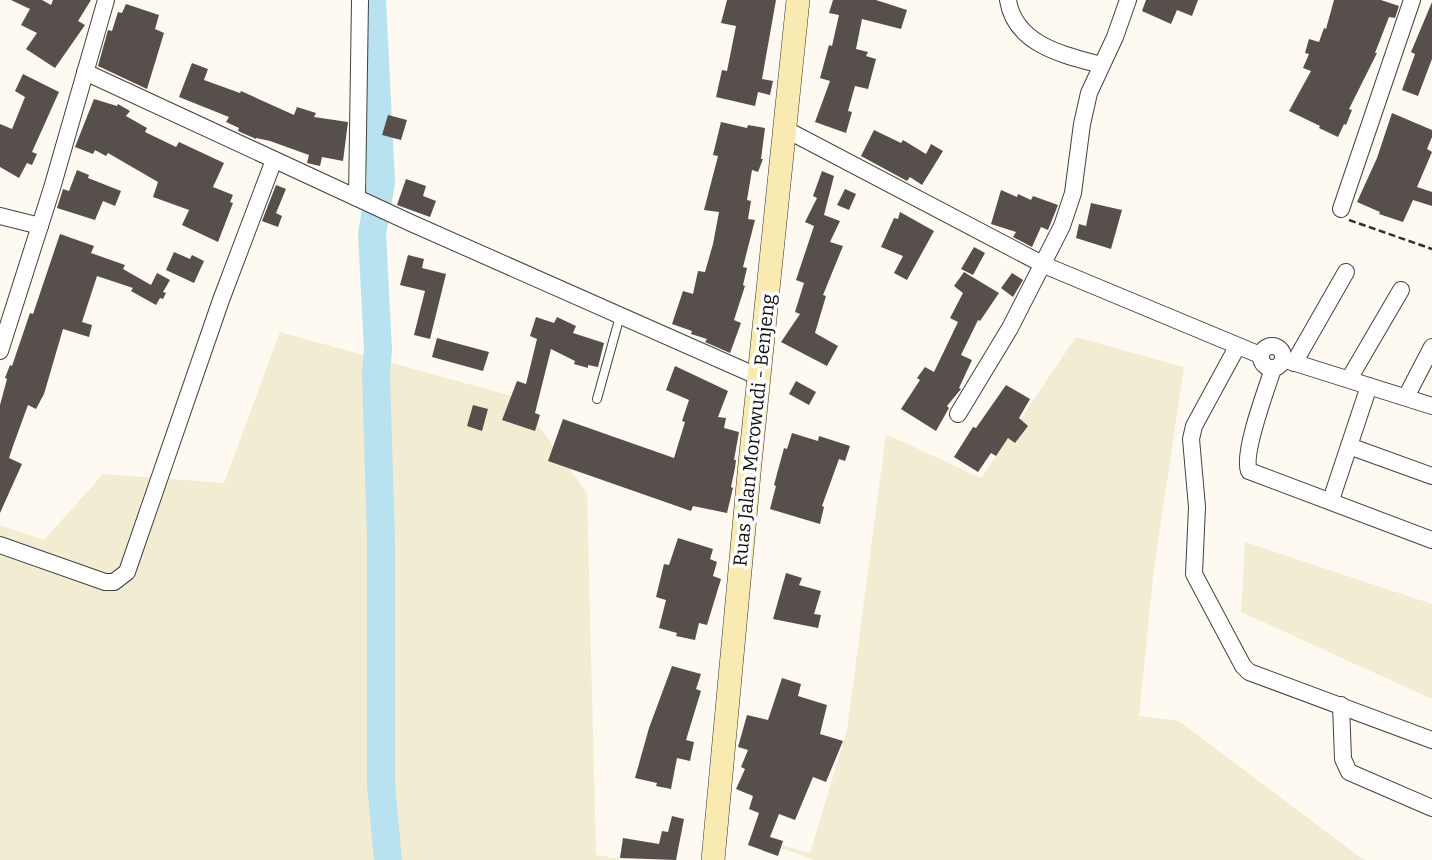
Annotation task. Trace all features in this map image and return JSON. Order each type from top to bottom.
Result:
[{"type":"main road","name":"Ruas Jalan Morowudi - Benjeng","points":[[713,860],[758,377],[797,0]]},
{"type":"street","points":[[0,351],[40,226],[106,0]]},
{"type":"street","points":[[357,198],[360,0]]},
{"type":"street","points":[[1008,0],[1020,28],[1037,43],[1055,52],[1101,65]]},
{"type":"street","points":[[958,414],[1010,328],[1062,226],[1073,193],[1089,93],[1115,37],[1128,0]]},
{"type":"street","points":[[1342,209],[1412,0]]},
{"type":"street","points":[[85,72],[357,198],[758,377]]},
{"type":"street","points":[[785,129],[1044,265],[1261,355],[1263,365],[1283,363],[1349,379],[1432,406]]},
{"type":"street","points":[[0,545],[105,582],[114,582],[127,572],[221,300],[274,160]]},
{"type":"street","points":[[0,216],[40,226]]},
{"type":"street","points":[[1346,272],[1283,363],[1249,448],[1246,463],[1249,471],[1432,540]]},
{"type":"street","points":[[1349,379],[1401,290]]},
{"type":"street","points":[[1237,346],[1194,426],[1191,439],[1197,507],[1194,574],[1248,672],[1432,740]]},
{"type":"street","points":[[1406,397],[1432,347]]},
{"type":"street","points":[[1331,500],[1369,386]]},
{"type":"street","points":[[1349,446],[1432,476]]},
{"type":"street","points":[[1341,705],[1343,759],[1349,772],[1432,808]]},
{"type":"lane","points":[[597,399],[620,316]]},
{"type":"path","points":[[1342,209],[1344,216],[1353,223],[1432,249]]},
{"type":"shaded area","points":[[280,332],[519,398],[587,493],[596,855],[628,860],[0,860],[0,525],[44,540],[103,474],[224,483]]},
{"type":"shaded area","points":[[1076,337],[1184,367],[1154,569],[1139,716],[1179,721],[1367,860],[815,860],[741,834],[810,853],[847,730],[886,434],[981,478]]},
{"type":"shaded area","points":[[1245,542],[1432,604],[1432,699],[1241,612]]},
{"type":"building","points":[[11,0],[42,0],[51,5],[53,0],[91,0],[78,21],[85,25],[55,68],[26,49],[37,33],[21,25],[30,9]]},
{"type":"building","points":[[727,0],[776,0],[762,79],[773,81],[770,95],[758,92],[755,106],[716,97],[722,70],[727,71],[736,26],[721,23]]},
{"type":"building","points":[[833,0],[876,0],[907,10],[901,29],[862,19],[856,49],[868,52],[866,56],[876,59],[868,89],[855,86],[848,111],[852,112],[846,133],[815,122],[830,81],[820,78],[829,45],[832,46],[839,15],[829,13]]},
{"type":"building","points":[[1146,0],[1198,0],[1192,16],[1177,10],[1171,24],[1142,11]]},
{"type":"building","points":[[1334,0],[1381,0],[1399,6],[1395,18],[1389,17],[1377,53],[1349,109],[1352,110],[1346,125],[1344,124],[1338,137],[1289,111],[1311,71],[1303,68],[1309,54],[1305,53],[1309,39],[1319,42],[1324,28],[1326,29]]},
{"type":"building","points":[[1432,2],[1432,59],[1418,96],[1402,90],[1415,54],[1411,52]]},
{"type":"building","points":[[126,4],[159,15],[155,29],[164,33],[147,89],[98,66],[108,30],[112,31],[118,12],[122,13]]},
{"type":"building","points":[[192,63],[208,69],[204,80],[240,93],[241,91],[294,115],[297,107],[316,113],[314,117],[348,122],[343,161],[322,157],[320,166],[307,163],[309,155],[238,131],[239,128],[226,122],[229,117],[179,97]]},
{"type":"building","points":[[23,74],[59,92],[32,152],[37,154],[32,165],[27,163],[19,178],[0,167],[0,124],[12,129],[25,97],[15,91]]},
{"type":"building","points":[[94,99],[117,106],[118,104],[130,111],[126,116],[147,128],[145,132],[176,147],[179,142],[224,163],[213,187],[233,195],[230,202],[233,203],[218,242],[182,225],[189,210],[153,197],[158,182],[108,153],[106,156],[95,150],[93,154],[75,147]]},
{"type":"building","points":[[1392,113],[1432,130],[1427,149],[1432,152],[1417,187],[1432,192],[1432,206],[1413,200],[1403,222],[1379,214],[1380,212],[1357,202],[1377,158]]},
{"type":"building","points":[[388,115],[407,120],[401,140],[382,135]]},
{"type":"building","points":[[721,122],[747,128],[748,125],[765,128],[763,159],[758,172],[752,170],[747,200],[751,201],[748,219],[755,220],[743,267],[747,268],[745,286],[734,320],[741,323],[730,353],[705,342],[707,339],[691,334],[692,331],[672,324],[683,291],[693,294],[698,271],[705,272],[713,244],[719,212],[704,210],[718,156],[713,155]]},
{"type":"building","points":[[874,130],[901,143],[903,140],[926,154],[931,144],[943,151],[922,185],[910,177],[907,181],[861,156]]},
{"type":"building","points":[[77,170],[89,175],[88,178],[121,191],[115,206],[103,201],[95,220],[57,208],[63,189],[69,191]]},
{"type":"building","points":[[822,171],[834,176],[824,215],[840,221],[830,242],[843,246],[823,295],[826,296],[815,333],[838,346],[827,366],[781,342],[800,314],[795,312],[804,283],[796,280],[814,226],[805,222],[817,198],[813,196]]},
{"type":"building","points":[[406,179],[426,186],[423,196],[436,201],[430,217],[397,205]]},
{"type":"building","points":[[276,185],[286,189],[276,213],[282,216],[278,227],[262,221]]},
{"type":"building","points":[[845,189],[856,194],[849,210],[837,205]]},
{"type":"building","points":[[1001,190],[1017,197],[1018,194],[1031,200],[1033,196],[1058,205],[1048,230],[1041,227],[1032,247],[1013,237],[1016,232],[991,224]]},
{"type":"building","points":[[1091,203],[1122,210],[1111,249],[1076,238],[1079,224],[1086,226]]},
{"type":"building","points":[[900,212],[934,231],[907,280],[894,273],[903,256],[881,247],[894,218],[898,219]]},
{"type":"building","points":[[60,234],[94,246],[91,253],[125,265],[123,269],[151,285],[157,273],[170,280],[163,292],[166,293],[163,299],[160,298],[156,305],[131,291],[133,288],[97,276],[82,322],[92,325],[89,337],[63,329],[44,394],[36,409],[28,405],[13,446],[9,458],[22,464],[0,513],[0,405],[7,379],[5,378],[10,365],[12,366],[30,313],[33,314]]},
{"type":"building","points":[[974,247],[985,253],[973,275],[961,269]]},
{"type":"building","points":[[174,252],[190,259],[192,255],[204,261],[194,283],[166,270]]},
{"type":"building","points":[[408,255],[424,259],[422,268],[446,274],[430,339],[414,335],[425,291],[400,285]]},
{"type":"building","points":[[964,272],[999,293],[980,321],[978,320],[961,355],[972,360],[959,388],[961,389],[947,406],[949,408],[936,431],[901,409],[920,380],[917,378],[925,367],[934,372],[958,322],[950,318],[963,293],[954,286]]},
{"type":"building","points":[[1012,273],[1023,280],[1013,297],[1001,288]]},
{"type":"building","points":[[536,317],[554,323],[557,317],[576,326],[573,333],[604,343],[598,367],[588,365],[588,368],[574,364],[575,361],[551,349],[535,413],[540,415],[535,431],[502,420],[517,381],[526,384],[537,339],[530,336]]},
{"type":"building","points":[[437,338],[489,352],[483,371],[432,357]]},
{"type":"building","points":[[675,366],[728,391],[718,417],[726,418],[724,428],[739,432],[733,488],[727,513],[693,506],[691,511],[548,461],[563,419],[674,458],[689,400],[666,390]]},
{"type":"building","points":[[796,381],[816,392],[809,405],[789,394]]},
{"type":"building","points":[[1006,385],[1030,399],[1019,418],[1028,426],[1015,443],[1008,438],[996,456],[991,453],[978,472],[954,457],[973,427],[976,428]]},
{"type":"building","points":[[473,405],[488,409],[482,431],[467,426]]},
{"type":"building","points":[[792,433],[818,441],[819,436],[850,446],[845,461],[839,459],[822,506],[820,524],[770,509],[784,448],[787,449]]},
{"type":"building","points":[[678,538],[713,549],[710,559],[717,562],[713,576],[721,579],[707,625],[699,623],[695,640],[676,636],[677,633],[659,628],[666,600],[656,597],[664,564],[669,565]]},
{"type":"building","points":[[786,573],[802,578],[799,585],[821,591],[814,614],[821,615],[818,628],[773,619]]},
{"type":"building","points":[[672,666],[701,674],[696,689],[701,691],[686,740],[694,742],[690,761],[677,758],[671,789],[635,778],[649,728]]},
{"type":"building","points":[[782,678],[801,684],[798,696],[827,705],[820,734],[843,741],[826,782],[813,777],[795,820],[779,814],[770,837],[783,841],[778,856],[748,845],[759,813],[749,809],[753,796],[736,789],[745,769],[741,767],[748,750],[738,747],[747,715],[768,720]]},
{"type":"building","points":[[672,816],[684,819],[676,860],[620,858],[623,838],[659,844],[662,831],[668,832]]},
{"type":"waterway","points":[[372,0],[381,182],[372,234],[378,349],[376,373],[381,541],[381,784],[388,860]]}]
